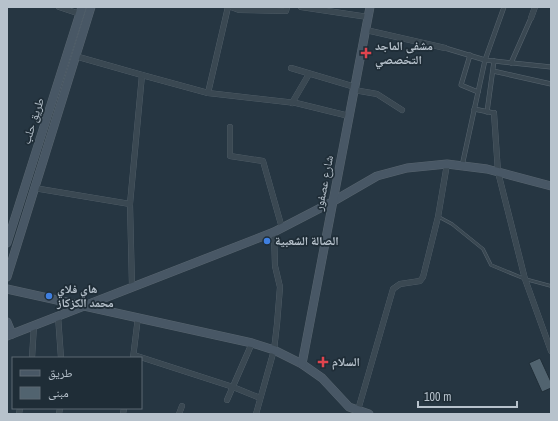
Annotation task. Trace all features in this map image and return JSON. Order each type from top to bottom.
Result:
[{"type":"main road","points":[[7,277],[91,7]]},
{"type":"main road","name":"شارع عصفور","points":[[302,364],[370,7]]},
{"type":"main road","name":"طريق حلب","points":[[7,243],[9,227],[81,10]]},
{"type":"main road","points":[[7,322],[9,335],[274,232],[332,202],[377,176],[406,168],[447,164],[498,172],[551,186]]},
{"type":"main road","points":[[7,289],[252,343],[274,350],[302,364],[322,378],[349,407],[369,414]]},
{"type":"street","points":[[59,7],[81,10]]},
{"type":"street","points":[[208,93],[229,7],[239,10],[286,11],[287,7]]},
{"type":"street","points":[[305,7],[368,17]]},
{"type":"street","points":[[462,166],[486,60],[504,7]]},
{"type":"street","points":[[511,63],[535,7]]},
{"type":"street","points":[[366,30],[445,48],[486,60],[551,67]]},
{"type":"street","points":[[470,55],[461,85],[478,92]]},
{"type":"street","points":[[75,56],[208,93],[292,103],[349,116]]},
{"type":"street","points":[[487,112],[494,61]]},
{"type":"street","points":[[291,68],[377,94],[402,110]]},
{"type":"street","points":[[493,71],[551,84]]},
{"type":"street","points":[[292,103],[309,74]]},
{"type":"street","points":[[132,286],[130,204],[142,75]]},
{"type":"street","points":[[474,109],[494,113],[498,172],[525,279],[551,351]]},
{"type":"street","points":[[230,127],[230,156],[263,161],[282,228]]},
{"type":"street","points":[[358,410],[393,289],[400,284],[420,281],[423,277],[438,217],[447,164]]},
{"type":"street","points":[[34,188],[130,204]]},
{"type":"street","points":[[256,414],[274,350],[280,287],[275,266],[274,232]]},
{"type":"street","points":[[58,316],[61,357]]},
{"type":"street","points":[[134,356],[138,317]]},
{"type":"street","points":[[32,357],[34,325]]},
{"type":"street","points":[[227,400],[252,343]]},
{"type":"street","points":[[142,359],[233,387],[260,398]]},
{"type":"street","points":[[179,414],[182,406]]},
{"type":"lane","points":[[438,217],[452,224],[483,249],[491,265],[525,279],[551,286]]},
{"type":"building","points":[[540,358],[551,382],[551,388],[542,392],[529,363]]},
{"type":"place","name":"مشفى الماجد التخصصي","points":[[366,53]]},
{"type":"place","name":"الصالة الشعبية","points":[[267,241]]},
{"type":"place","name":"هاي فلاي محمد الكزكاز","points":[[49,296]]},
{"type":"place","name":"السلام","points":[[323,362]]}]
